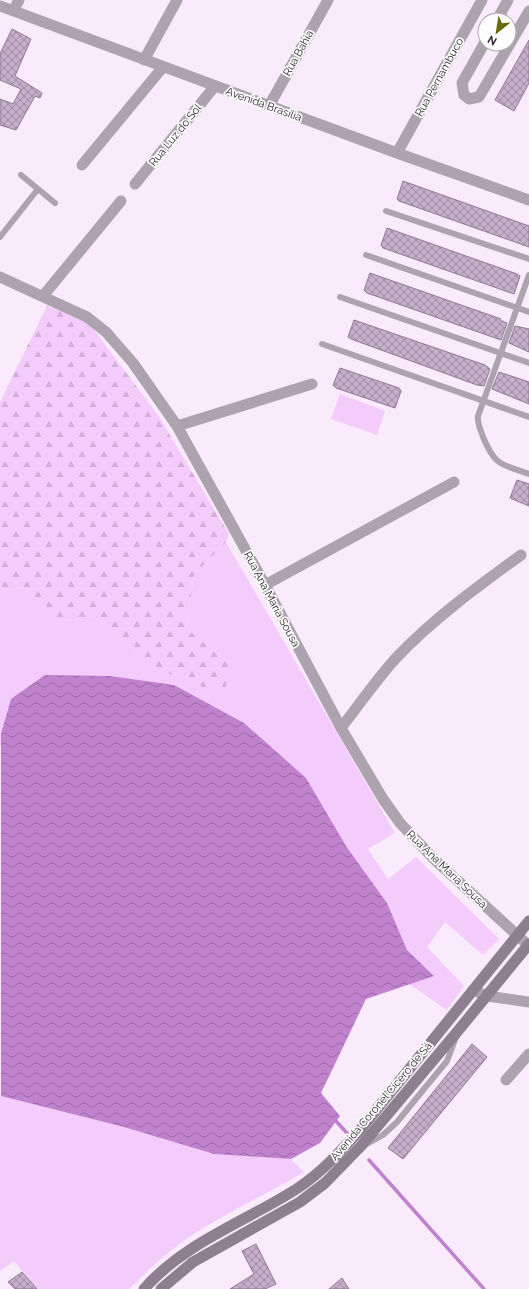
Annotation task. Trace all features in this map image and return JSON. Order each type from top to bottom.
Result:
[{"type":"main road","name":"Avenida Coronel Cícero de Sá","points":[[161,1289],[190,1257],[298,1188],[315,1175],[336,1155],[360,1130],[529,921]]},
{"type":"main road","name":"Avenida Coronel Cícero de Sá","points":[[144,1289],[158,1274],[312,1194],[361,1146],[487,996],[528,944]]},
{"type":"street","points":[[13,11],[19,0]]},
{"type":"street","points":[[144,60],[177,0]]},
{"type":"street","name":"Rua Bahia","points":[[269,106],[328,0]]},
{"type":"street","name":"Rua Pernambuco","points":[[397,154],[482,0]]},
{"type":"street","points":[[501,12],[508,0]]},
{"type":"street","name":"Avenida Brasília","points":[[0,6],[397,154],[529,200]]},
{"type":"street","points":[[517,32],[529,11]]},
{"type":"street","points":[[479,52],[462,83],[464,95],[469,98],[479,97],[505,52]]},
{"type":"street","points":[[82,165],[163,67]]},
{"type":"street","name":"Rua Luz do Sol","points":[[135,184],[215,86]]},
{"type":"street","points":[[43,296],[121,200]]},
{"type":"street","name":"Rua Ana Maria Sousa","points":[[0,276],[87,317],[106,332],[133,363],[178,426],[341,728],[383,799],[400,823],[435,860],[517,936],[528,944]]},
{"type":"street","points":[[178,426],[312,384]]},
{"type":"street","points":[[265,585],[454,482]]},
{"type":"street","points":[[341,728],[374,684],[418,636],[469,593],[521,556]]},
{"type":"street","points":[[473,990],[487,996],[529,1002]]},
{"type":"street","points":[[506,1080],[529,1054]]},
{"type":"lane","points":[[21,175],[55,203]]},
{"type":"lane","points":[[0,237],[38,189]]},
{"type":"lane","points":[[386,211],[529,259]]},
{"type":"lane","points":[[366,255],[529,312]]},
{"type":"lane","points":[[529,275],[478,416],[478,422],[491,455],[502,465],[529,474]]},
{"type":"lane","points":[[340,297],[529,364]]},
{"type":"lane","points":[[322,344],[529,416]]},
{"type":"green space","points":[[47,306],[85,318],[158,415],[229,534],[226,542],[194,575],[186,628],[232,666],[223,695],[155,668],[94,616],[60,621],[23,587],[0,592],[0,402]]},
{"type":"green space","points":[[340,394],[385,411],[377,435],[331,419]]},
{"type":"green space","points":[[226,542],[395,833],[368,849],[388,879],[416,857],[499,939],[483,955],[445,922],[427,947],[464,986],[447,1010],[409,984],[434,976],[407,950],[387,903],[346,846],[0,745],[0,592],[23,587],[60,621],[94,616],[155,668],[232,666],[186,628],[194,575]]},
{"type":"green space","points":[[0,1093],[1,1096],[124,1127],[214,1154],[291,1159],[304,1172],[194,1234],[146,1272],[129,1289],[37,1289],[14,1261],[0,1271]]},
{"type":"water","points":[[45,675],[110,676],[174,685],[244,723],[306,778],[346,846],[387,903],[407,950],[434,976],[366,999],[321,1093],[340,1116],[320,1143],[291,1159],[214,1154],[124,1127],[1,1096],[1,734],[11,699]]},
{"type":"building","points":[[12,29],[31,39],[15,76],[42,93],[40,98],[35,96],[16,130],[0,125],[0,99],[13,104],[21,89],[0,80],[0,54]]},
{"type":"building","points":[[529,40],[529,83],[514,111],[495,100]]},
{"type":"building","points":[[403,181],[529,226],[529,247],[399,201],[397,199]]},
{"type":"building","points":[[387,228],[517,274],[520,276],[514,294],[383,248],[381,245]]},
{"type":"building","points":[[370,273],[501,319],[500,320],[507,323],[501,340],[367,293],[364,290]]},
{"type":"building","points":[[354,320],[485,365],[490,369],[484,386],[477,385],[351,339],[348,337]]},
{"type":"building","points":[[515,326],[529,329],[529,352],[509,343]]},
{"type":"building","points":[[340,368],[399,388],[401,391],[395,408],[336,388],[333,385]]},
{"type":"building","points":[[499,372],[529,382],[529,404],[492,389]]},
{"type":"building","points":[[517,480],[529,484],[529,506],[510,498]]},
{"type":"building","points":[[472,1044],[487,1057],[403,1159],[388,1148]]},
{"type":"building","points":[[256,1244],[276,1284],[265,1289],[230,1289],[254,1274],[242,1251]]},
{"type":"building","points":[[22,1272],[37,1289],[15,1289],[8,1282]]},
{"type":"building","points":[[342,1278],[349,1289],[329,1289]]},
{"type":"waterway","points":[[334,1119],[347,1133]]},
{"type":"waterway","points":[[369,1160],[484,1289]]}]
